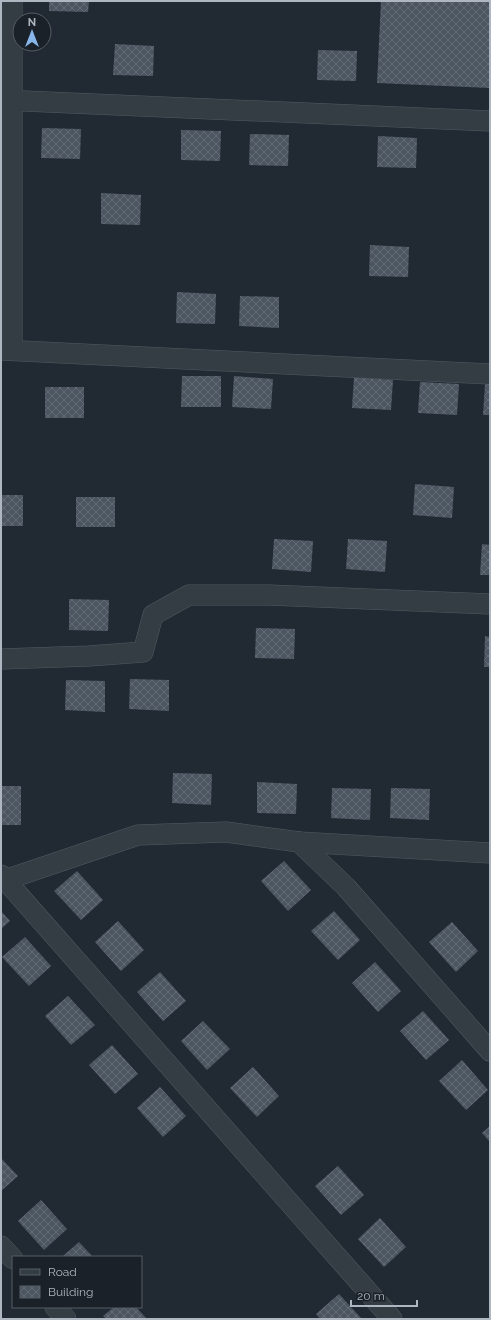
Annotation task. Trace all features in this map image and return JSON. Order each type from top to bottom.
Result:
[{"type":"street","points":[[12,1],[6,101],[7,350],[490,374]]},
{"type":"street","points":[[6,101],[490,121]]},
{"type":"street","points":[[1,659],[89,656],[143,652],[153,615],[188,595],[269,595],[490,604]]},
{"type":"street","points":[[392,1319],[3,877],[138,835],[226,832],[299,842],[490,853]]},
{"type":"street","points":[[299,842],[346,887],[490,1051]]},
{"type":"street","points":[[1,1246],[12,1258]]},
{"type":"street","points":[[56,1308],[66,1319]]},
{"type":"building","points":[[49,1],[89,1],[88,12],[49,11]]},
{"type":"building","points":[[381,1],[490,1],[490,88],[377,83]]},
{"type":"building","points":[[115,44],[154,46],[153,76],[113,75]]},
{"type":"building","points":[[318,50],[357,51],[356,81],[317,80]]},
{"type":"building","points":[[42,128],[81,129],[80,159],[41,158]]},
{"type":"building","points":[[181,130],[221,131],[220,161],[181,160]]},
{"type":"building","points":[[250,134],[289,135],[288,166],[249,165]]},
{"type":"building","points":[[378,136],[417,138],[416,168],[377,167]]},
{"type":"building","points":[[101,193],[141,195],[140,225],[101,224]]},
{"type":"building","points":[[370,245],[409,247],[408,277],[369,276]]},
{"type":"building","points":[[177,292],[216,294],[215,324],[176,323]]},
{"type":"building","points":[[240,296],[279,297],[279,328],[239,326]]},
{"type":"building","points":[[182,376],[221,376],[221,407],[181,407]]},
{"type":"building","points":[[234,376],[273,379],[271,409],[232,407]]},
{"type":"building","points":[[354,377],[393,380],[391,410],[352,408]]},
{"type":"building","points":[[420,382],[459,384],[457,415],[418,413]]},
{"type":"building","points":[[485,384],[490,384],[490,415],[483,415]]},
{"type":"building","points":[[45,387],[84,387],[84,418],[45,418]]},
{"type":"building","points":[[415,484],[454,487],[452,518],[413,515]]},
{"type":"building","points":[[1,495],[23,495],[23,526],[1,526]]},
{"type":"building","points":[[76,497],[115,497],[115,527],[76,527]]},
{"type":"building","points":[[274,539],[313,541],[311,572],[272,569]]},
{"type":"building","points":[[348,539],[387,541],[385,572],[346,569]]},
{"type":"building","points":[[482,544],[490,545],[490,575],[480,575]]},
{"type":"building","points":[[69,599],[109,600],[108,631],[69,630]]},
{"type":"building","points":[[256,628],[295,629],[294,659],[255,658]]},
{"type":"building","points":[[485,636],[490,637],[490,667],[484,667]]},
{"type":"building","points":[[130,679],[169,680],[169,711],[129,709]]},
{"type":"building","points":[[66,680],[105,681],[105,712],[65,710]]},
{"type":"building","points":[[173,773],[212,774],[211,805],[172,803]]},
{"type":"building","points":[[257,782],[297,784],[296,814],[257,813]]},
{"type":"building","points":[[1,786],[21,786],[21,825],[1,825]]},
{"type":"building","points":[[332,788],[371,789],[370,820],[331,818]]},
{"type":"building","points":[[391,788],[430,789],[429,820],[390,818]]},
{"type":"building","points":[[284,861],[311,890],[288,911],[261,881]]},
{"type":"building","points":[[77,871],[103,900],[81,920],[54,891]]},
{"type":"building","points":[[1,911],[10,921],[1,929]]},
{"type":"building","points":[[334,911],[360,940],[338,960],[311,931]]},
{"type":"building","points":[[118,921],[144,950],[121,971],[95,942]]},
{"type":"building","points":[[452,922],[478,951],[456,972],[429,942]]},
{"type":"building","points":[[25,937],[51,966],[29,986],[2,957]]},
{"type":"building","points":[[375,962],[401,991],[378,1012],[352,983]]},
{"type":"building","points":[[160,972],[186,1001],[163,1021],[137,992]]},
{"type":"building","points":[[68,996],[95,1025],[71,1045],[45,1016]]},
{"type":"building","points":[[423,1011],[449,1040],[426,1060],[400,1031]]},
{"type":"building","points":[[203,1021],[230,1049],[207,1070],[181,1041]]},
{"type":"building","points":[[112,1045],[138,1074],[115,1094],[89,1065]]},
{"type":"building","points":[[462,1060],[488,1090],[466,1110],[439,1081]]},
{"type":"building","points":[[253,1067],[279,1096],[257,1117],[230,1088]]},
{"type":"building","points":[[160,1087],[186,1116],[163,1137],[137,1108]]},
{"type":"building","points":[[490,1126],[490,1142],[482,1133]]},
{"type":"building","points":[[1,1158],[18,1176],[1,1191]]},
{"type":"building","points":[[338,1166],[364,1195],[341,1215],[315,1186]]},
{"type":"building","points":[[41,1200],[67,1229],[44,1250],[18,1221]]},
{"type":"building","points":[[380,1218],[406,1247],[384,1267],[358,1239]]},
{"type":"building","points":[[79,1242],[92,1256],[63,1256]]},
{"type":"building","points":[[339,1294],[362,1319],[320,1319],[316,1314]]},
{"type":"building","points":[[113,1308],[137,1308],[147,1319],[106,1319],[103,1316]]}]
